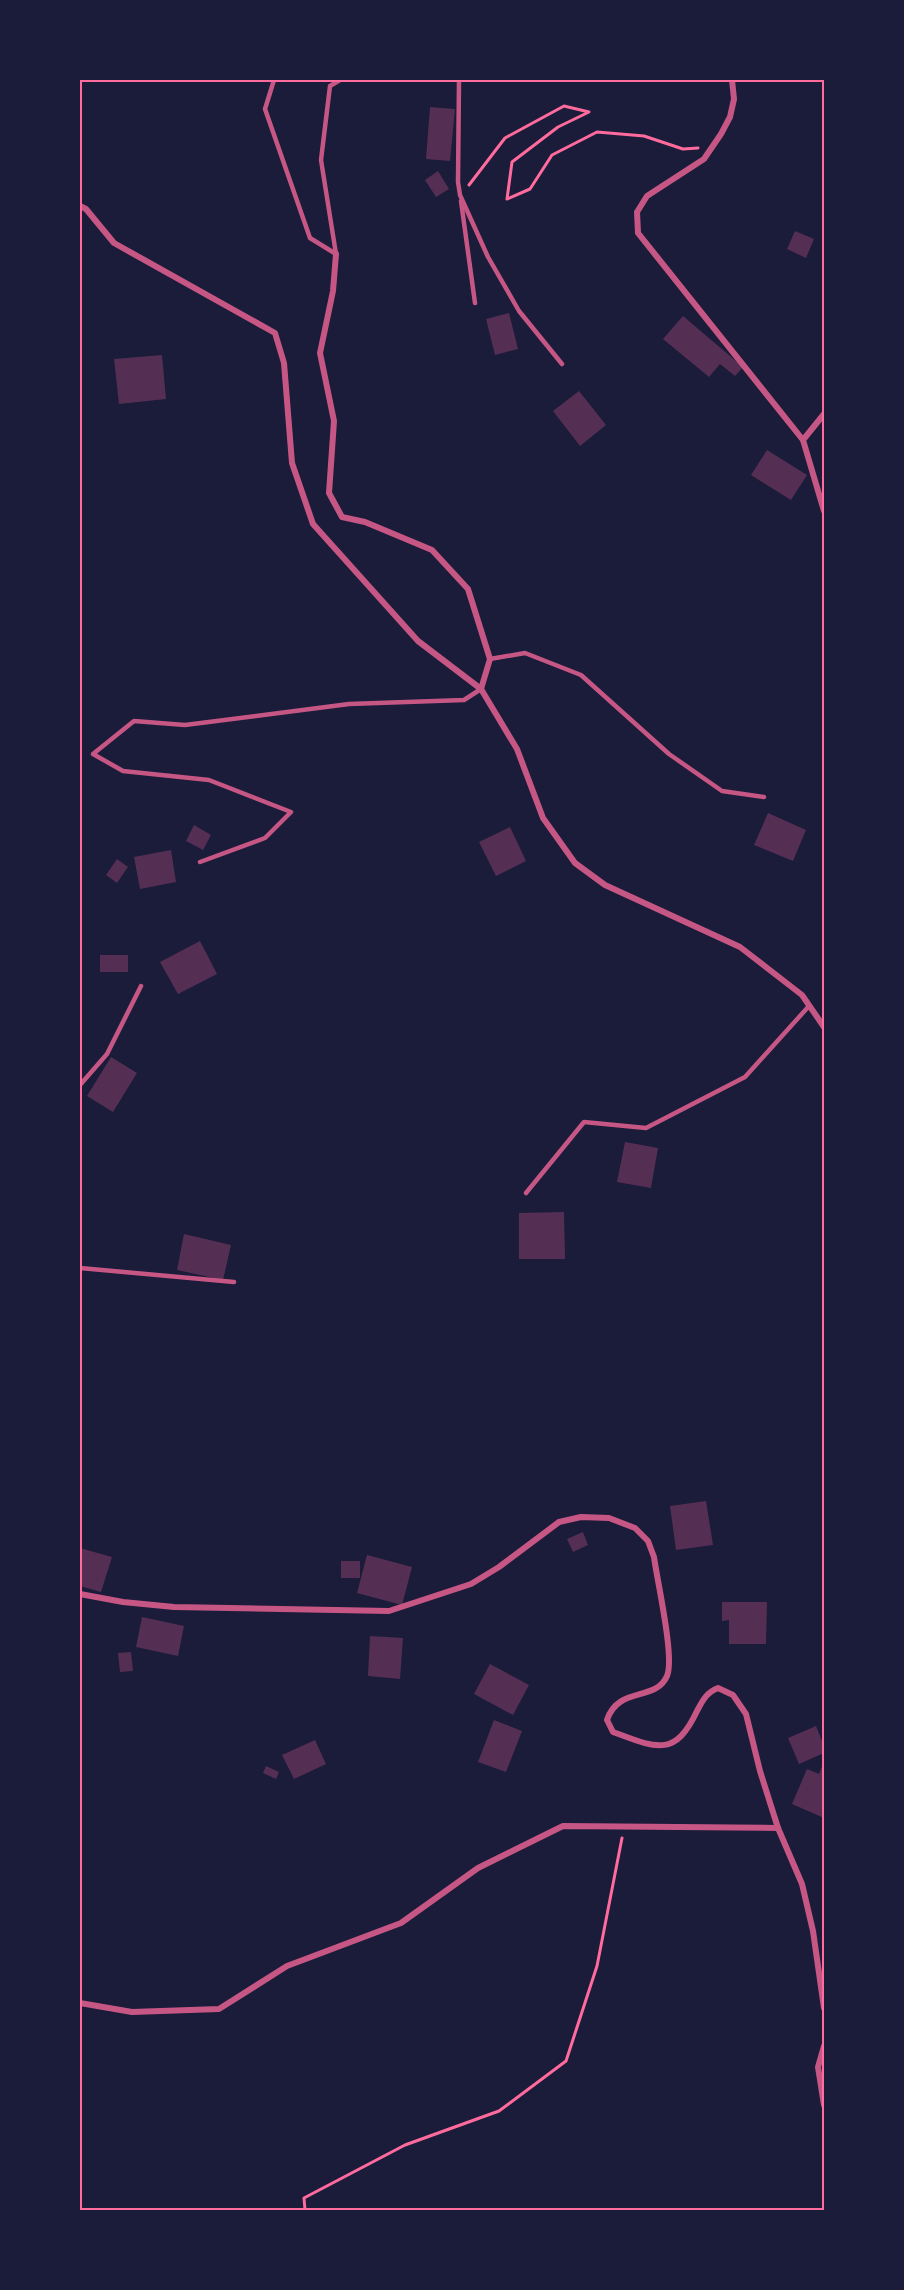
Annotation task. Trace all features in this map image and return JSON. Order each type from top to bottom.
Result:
[{"type":"street","points":[[732,80],[734,99],[730,117],[712,147],[704,159],[647,196],[637,212],[638,233],[803,440],[825,511]]},
{"type":"street","points":[[80,206],[86,208],[114,243],[275,333],[284,363],[292,463],[313,524],[418,641],[481,688],[517,749],[543,818],[575,863],[605,885],[740,947],[802,995],[825,1027]]},
{"type":"street","points":[[336,254],[333,291],[320,353],[334,421],[328,492],[342,517],[365,522],[432,550],[468,589],[490,659],[481,688]]},
{"type":"street","points":[[803,440],[825,414]]},
{"type":"street","points":[[80,1594],[123,1602],[174,1607],[389,1611],[471,1584],[499,1567],[559,1522],[580,1517],[609,1518],[635,1528],[648,1541],[654,1557],[670,1657],[669,1674],[665,1681],[654,1689],[616,1703],[607,1720],[614,1732],[636,1741],[665,1746],[679,1741],[689,1729],[709,1692],[718,1688],[733,1695],[746,1714],[760,1771],[778,1828],[802,1884],[813,1931],[825,2008]]},
{"type":"street","points":[[80,2004],[132,2012],[219,2009],[287,1966],[401,1923],[478,1868],[563,1826],[778,1828]]},
{"type":"street","points":[[825,2046],[818,2067],[825,2104]]},
{"type":"lane","points":[[274,80],[266,109],[310,238],[336,254]]},
{"type":"lane","points":[[336,254],[321,160],[330,86],[340,80]]},
{"type":"lane","points":[[459,80],[458,182],[475,303]]},
{"type":"lane","points":[[460,195],[488,257],[519,311],[562,364]]},
{"type":"lane","points":[[490,659],[525,653],[581,675],[669,754],[722,791],[764,797]]},
{"type":"lane","points":[[200,862],[265,838],[291,812],[209,780],[123,771],[93,754],[134,721],[185,725],[349,704],[464,700],[481,688]]},
{"type":"lane","points":[[80,1085],[107,1054],[141,986]]},
{"type":"lane","points":[[526,1193],[584,1122],[645,1128],[745,1077],[809,1006]]},
{"type":"lane","points":[[80,1268],[234,1282]]},
{"type":"path","points":[[460,195],[505,138],[564,106],[589,112],[558,127],[512,162],[507,199],[530,189],[552,155],[597,132],[644,136],[683,149],[712,147]]},
{"type":"path","points":[[305,2211],[304,2198],[405,2145],[499,2111],[566,2061],[597,1966],[624,1828]]},
{"type":"building","points":[[430,107],[455,109],[450,161],[426,159]]},
{"type":"building","points":[[438,171],[449,189],[436,197],[425,180]]},
{"type":"building","points":[[795,231],[814,239],[806,258],[787,249]]},
{"type":"building","points":[[509,313],[518,349],[495,355],[486,319]]},
{"type":"building","points":[[683,316],[743,367],[735,376],[720,364],[709,377],[663,339]]},
{"type":"building","points":[[162,355],[166,399],[119,404],[114,359]]},
{"type":"building","points":[[579,391],[606,425],[580,446],[553,411]]},
{"type":"building","points":[[767,450],[807,475],[791,500],[751,475]]},
{"type":"building","points":[[768,813],[806,830],[793,861],[754,845]]},
{"type":"building","points":[[194,825],[211,835],[203,850],[186,841]]},
{"type":"building","points":[[510,827],[526,861],[496,876],[479,842]]},
{"type":"building","points":[[171,850],[176,882],[140,889],[134,857]]},
{"type":"building","points":[[117,859],[128,867],[117,883],[106,875]]},
{"type":"building","points":[[200,941],[217,974],[178,994],[160,962]]},
{"type":"building","points":[[100,955],[128,955],[128,972],[100,972]]},
{"type":"building","points":[[111,1057],[137,1073],[113,1112],[87,1096]]},
{"type":"building","points":[[625,1142],[658,1148],[651,1188],[617,1182]]},
{"type":"building","points":[[564,1212],[565,1259],[519,1259],[519,1213]]},
{"type":"building","points":[[184,1234],[231,1245],[223,1280],[177,1270]]},
{"type":"building","points":[[706,1501],[713,1545],[676,1550],[670,1506]]},
{"type":"building","points":[[583,1532],[588,1545],[573,1552],[567,1539]]},
{"type":"building","points":[[80,1548],[112,1557],[101,1592],[80,1586]]},
{"type":"building","points":[[367,1555],[412,1567],[402,1605],[357,1593]]},
{"type":"building","points":[[341,1561],[360,1561],[360,1578],[341,1578]]},
{"type":"building","points":[[722,1602],[767,1602],[766,1644],[729,1644],[729,1620],[722,1621]]},
{"type":"building","points":[[142,1617],[184,1626],[178,1656],[136,1647]]},
{"type":"building","points":[[370,1636],[403,1638],[400,1679],[368,1676]]},
{"type":"building","points":[[131,1652],[133,1671],[120,1672],[118,1653]]},
{"type":"building","points":[[490,1664],[529,1685],[513,1715],[474,1694]]},
{"type":"building","points":[[494,1720],[522,1731],[506,1772],[478,1762]]},
{"type":"building","points":[[816,1726],[824,1746],[824,1753],[799,1764],[788,1738]]},
{"type":"building","points":[[315,1740],[326,1764],[294,1779],[282,1755]]},
{"type":"building","points":[[824,1761],[824,1818],[792,1804],[807,1769],[819,1774]]},
{"type":"building","points":[[266,1766],[279,1772],[276,1779],[263,1773]]}]
